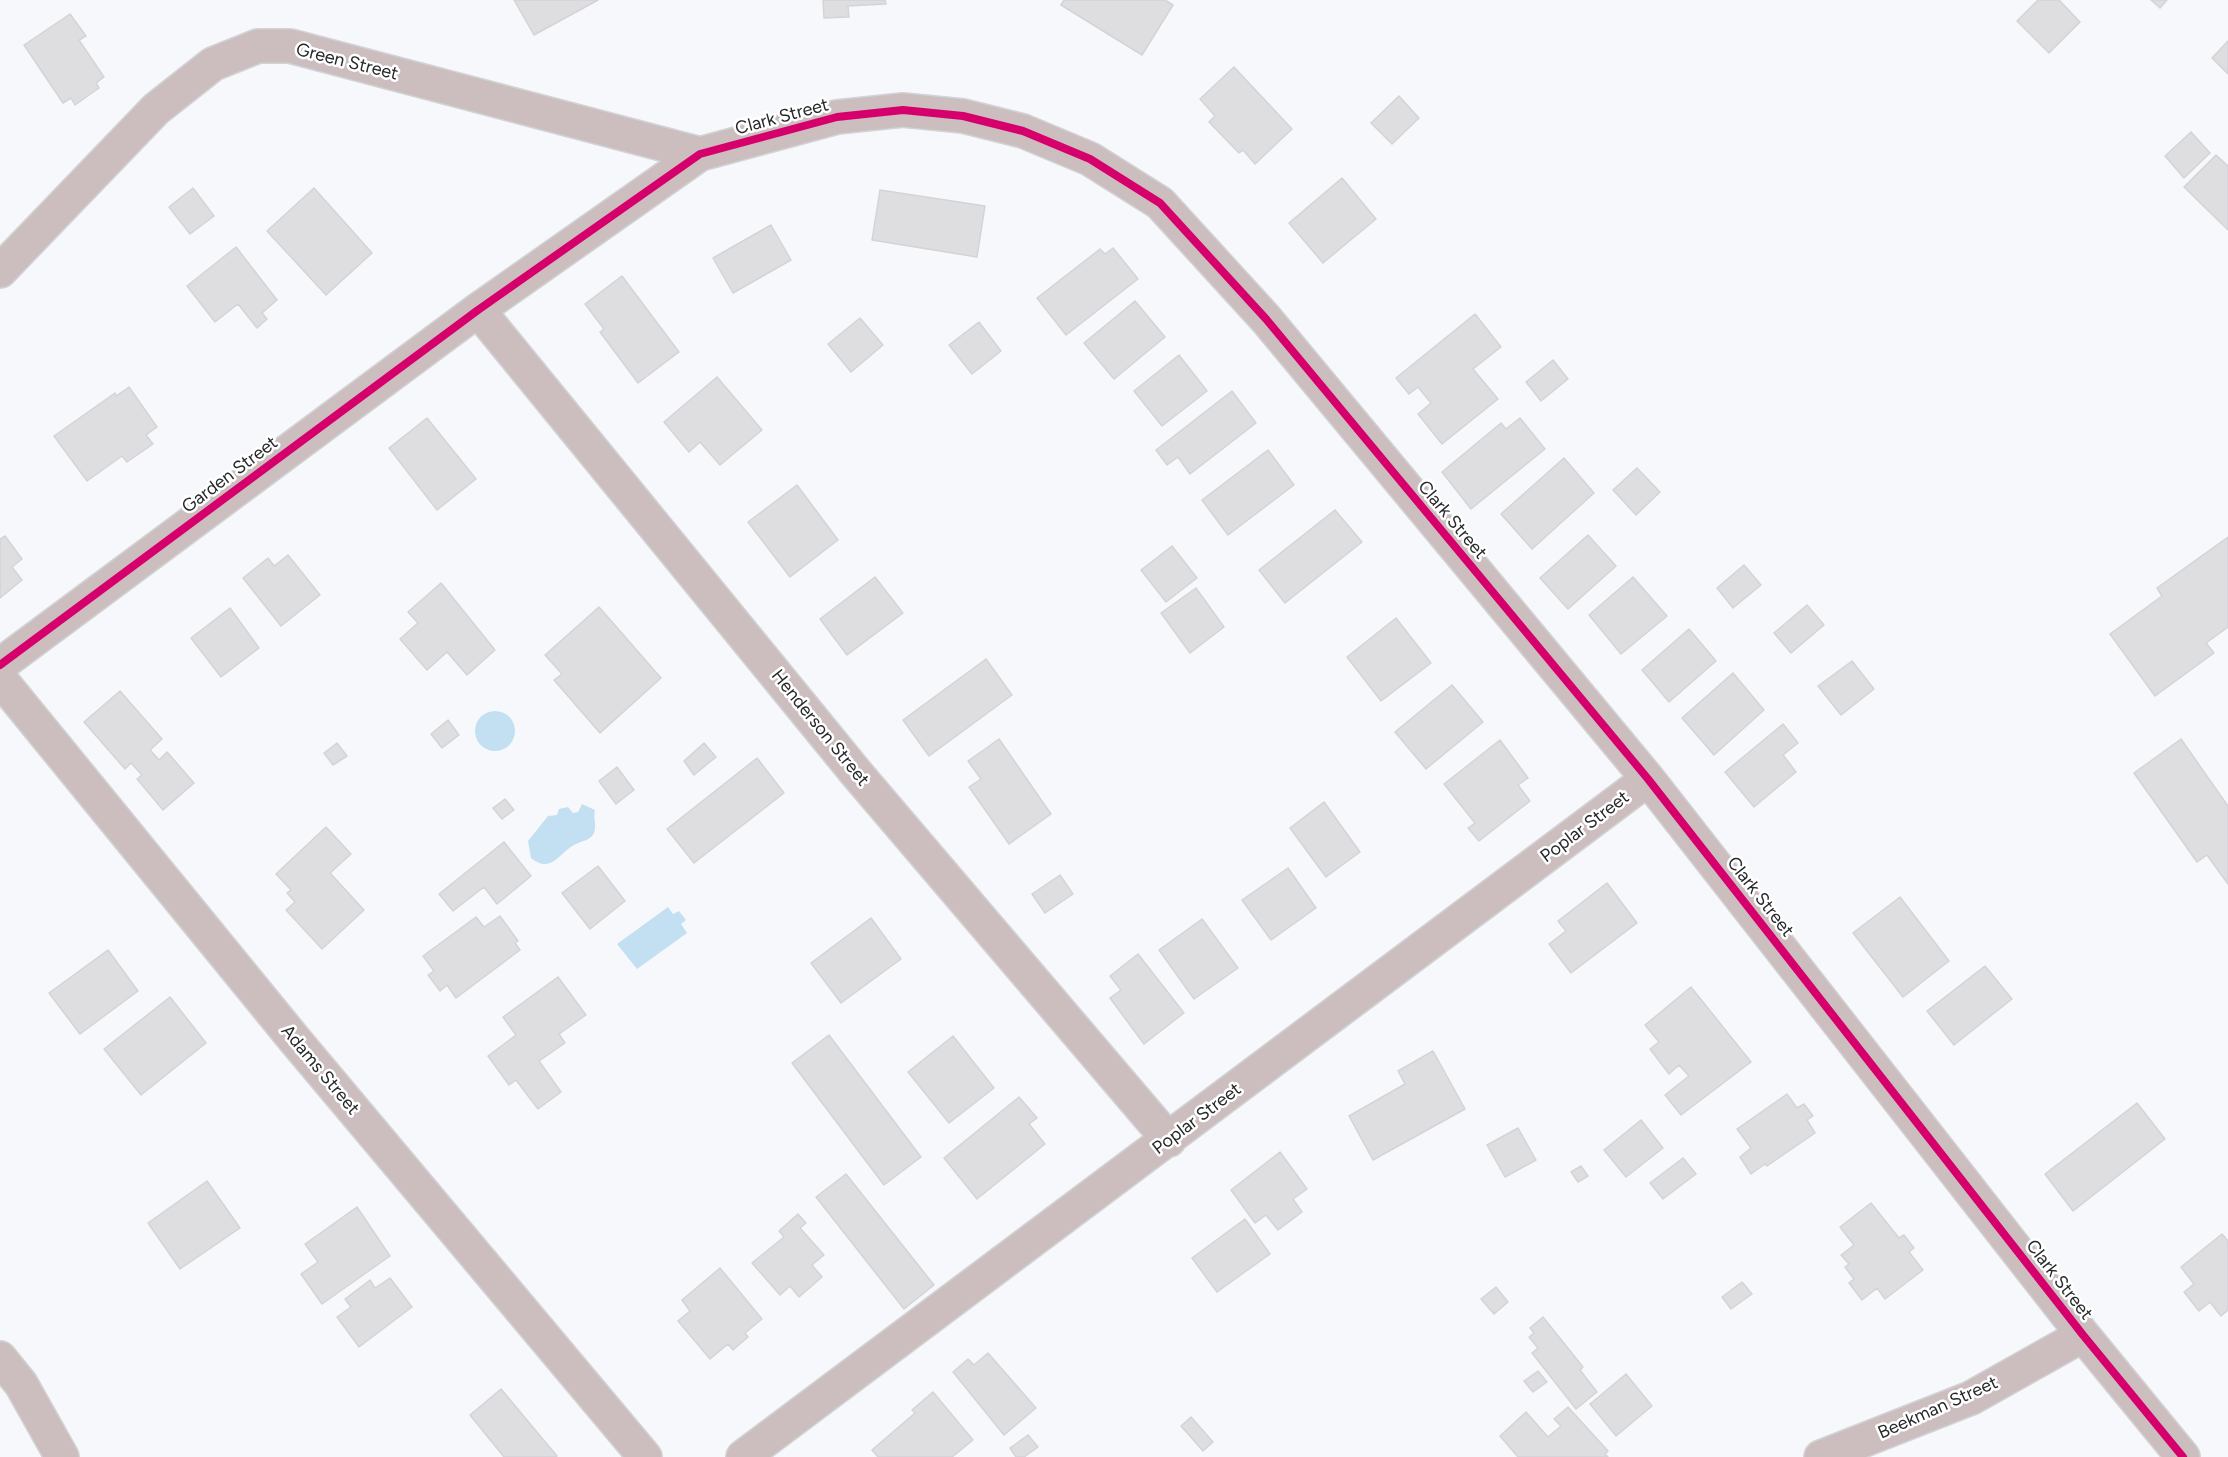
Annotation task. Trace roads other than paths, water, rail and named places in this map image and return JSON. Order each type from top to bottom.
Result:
[{"type":"street","name":"Green Street","points":[[0,271],[156,109],[213,64],[258,46],[290,46],[700,154]]},
{"type":"street","name":"Clark Street","points":[[478,310],[700,154],[837,117],[903,110],[963,116],[1023,130],[1090,159],[1160,203],[1266,320],[1648,779],[2083,1335],[2183,1457]]},
{"type":"street","name":"Garden Street","points":[[0,665],[478,310]]},
{"type":"street","name":"Henderson Street","points":[[478,310],[856,774],[1169,1140]]},
{"type":"street","name":"Adams Street","points":[[0,679],[294,1039],[645,1457]]},
{"type":"street","name":"Poplar Street","points":[[743,1457],[1648,779]]},
{"type":"street","name":"Beekman Street","points":[[1821,1457],[1971,1398],[2083,1335]]},
{"type":"street","points":[[0,1358],[21,1384],[62,1457]]},
{"type":"water","points":[[495,711],[503,712],[509,717],[514,723],[514,739],[509,745],[503,750],[495,751],[487,750],[481,745],[476,739],[475,731],[476,723],[481,717],[487,712]]},
{"type":"water","points":[[582,804],[595,810],[595,827],[592,836],[574,845],[549,863],[544,864],[531,858],[528,841],[548,816],[557,815],[559,809],[568,807],[573,813],[578,812]]},
{"type":"water","points":[[668,907],[673,914],[679,911],[686,920],[681,924],[687,933],[637,969],[617,944]]}]
